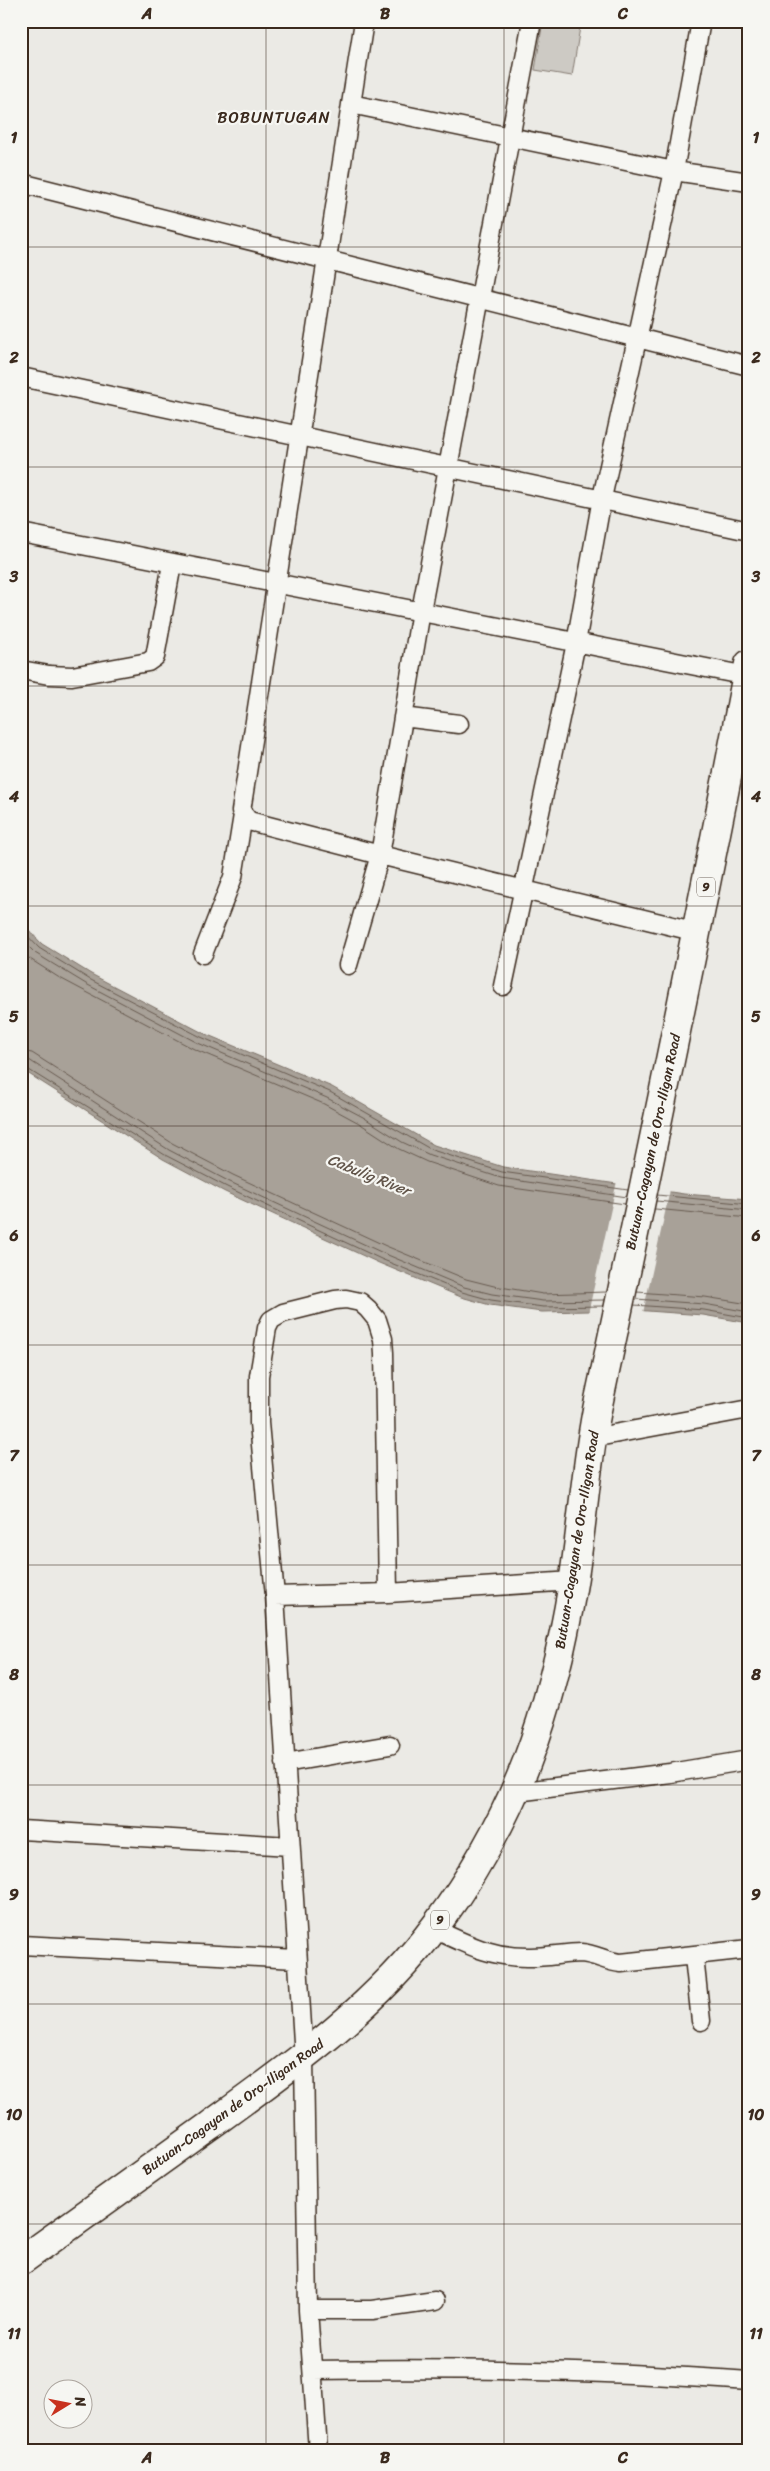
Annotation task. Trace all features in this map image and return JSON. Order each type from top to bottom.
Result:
[{"type":"highway","name":"Butuan-Cagayan de Oro-Iligan Road","points":[[21,2261],[304,2058],[361,2008],[434,1929],[474,1871],[516,1792],[548,1706],[574,1581],[597,1408],[697,932],[748,670]]},
{"type":"street","points":[[364,21],[277,582],[240,806],[243,815],[249,821],[380,855],[697,932]]},
{"type":"street","points":[[348,965],[380,855],[422,611],[532,21]]},
{"type":"street","points":[[503,986],[576,643],[602,498],[674,171],[701,21]]},
{"type":"street","points":[[351,104],[674,171],[749,182]]},
{"type":"street","points":[[21,183],[749,366]]},
{"type":"street","points":[[21,377],[602,498],[749,531]]},
{"type":"street","points":[[21,533],[172,564],[277,582],[576,643],[748,670]]},
{"type":"street","points":[[21,670],[49,675],[80,676],[148,662],[155,657],[172,564]]},
{"type":"street","points":[[403,717],[459,724]]},
{"type":"street","points":[[203,954],[233,877],[243,815]]},
{"type":"street","points":[[318,2450],[308,2310],[304,2058],[275,1596],[259,1423],[260,1376],[267,1328],[271,1320],[283,1313],[346,1299],[360,1302],[377,1320],[384,1339],[388,1593]]},
{"type":"street","points":[[592,1438],[749,1409]]},
{"type":"street","points":[[275,1596],[388,1593],[574,1581]]},
{"type":"street","points":[[285,1763],[390,1745]]},
{"type":"street","points":[[516,1792],[670,1773],[749,1760]]},
{"type":"street","points":[[21,1830],[290,1846]]},
{"type":"street","points":[[434,1929],[479,1951],[499,1956],[533,1957],[589,1954],[613,1963],[621,1963],[749,1950]]},
{"type":"street","points":[[21,1945],[298,1959]]},
{"type":"street","points":[[694,1957],[701,2021]]},
{"type":"street","points":[[308,2310],[372,2310],[434,2301]]},
{"type":"street","points":[[313,2370],[440,2368],[581,2371],[749,2381]]},
{"type":"shaded area","points":[[543,21],[581,21],[572,76],[535,70]]},
{"type":"water","name":"Cabulig River","points":[[21,922],[42,944],[91,974],[203,1033],[332,1087],[434,1145],[503,1167],[684,1194],[749,1199],[749,1323],[703,1315],[634,1310],[542,1312],[490,1305],[461,1297],[379,1263],[225,1192],[163,1159],[21,1069]]},
{"type":"pier","points":[[617,1181],[670,1190],[643,1313],[588,1314]]},
{"type":"district","name":"BOBUNTUGAN","points":[[274,117]]}]
